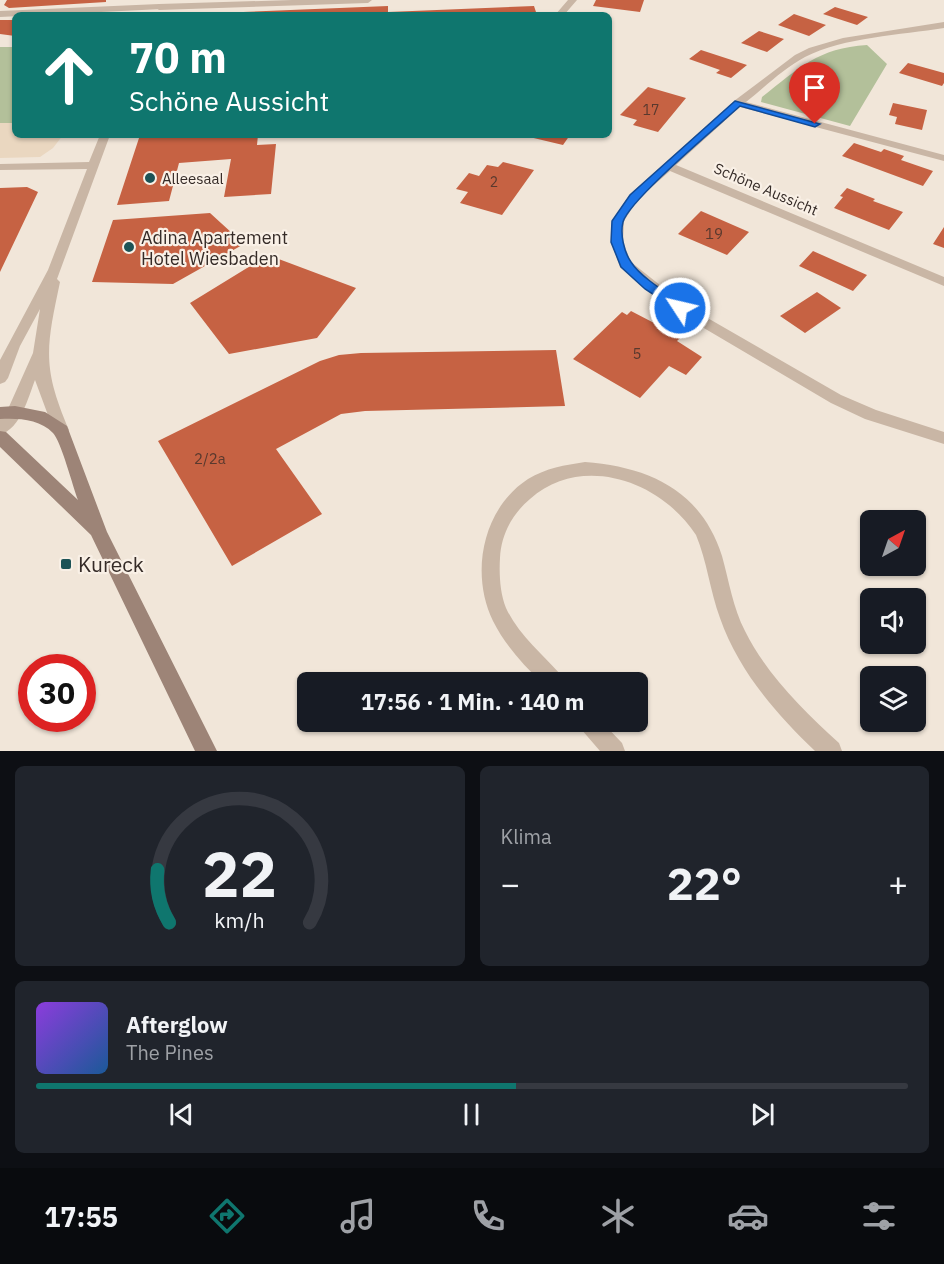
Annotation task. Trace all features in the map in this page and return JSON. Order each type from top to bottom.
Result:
[{"type":"main road","points":[[8,412],[39,416],[61,430],[99,533],[206,751]]},
{"type":"main road","points":[[0,437],[52,484],[99,533]]},
{"type":"street","points":[[45,12],[368,0]]},
{"type":"street","points":[[563,12],[573,0]]},
{"type":"street","points":[[944,25],[858,38],[812,50],[798,57],[738,103],[670,167],[634,197],[618,221],[617,242],[626,264],[650,286],[680,308],[836,399],[879,418],[944,438]]},
{"type":"street","points":[[738,103],[944,158]]},
{"type":"street","points":[[0,378],[22,328],[55,270],[104,138]]},
{"type":"street","points":[[0,166],[94,165]]},
{"type":"street","name":"Schöne Aussicht","points":[[670,167],[944,282]]},
{"type":"street","points":[[55,270],[42,346],[42,374],[46,393],[61,430]]},
{"type":"street","points":[[0,429],[42,346]]},
{"type":"street","points":[[545,672],[506,626],[495,605],[489,568],[494,539],[499,524],[516,499],[541,480],[575,469],[611,471],[654,485],[689,510],[700,524],[709,543],[728,616],[753,664],[791,712],[831,751]]},
{"type":"street","points":[[597,732],[614,751]]},
{"type":"green space","points":[[867,45],[887,64],[850,126],[761,102],[762,97],[810,61],[835,50]]},
{"type":"green space","points":[[0,47],[12,47],[12,123],[0,123]]},
{"type":"shaded area","points":[[0,123],[12,123],[12,138],[61,138],[53,148],[40,157],[0,158]]},
{"type":"building","points":[[7,0],[106,0],[106,2],[9,8],[4,5]]},
{"type":"building","points":[[596,0],[644,0],[640,12],[593,6]]},
{"type":"building","points":[[388,6],[388,12],[241,12]]},
{"type":"building","points":[[534,6],[536,12],[388,12]]},
{"type":"building","points":[[835,7],[868,17],[857,25],[823,14]]},
{"type":"building","points":[[794,14],[826,25],[809,36],[778,25]]},
{"type":"building","points":[[0,20],[12,20],[12,36],[0,34]]},
{"type":"building","points":[[759,31],[784,39],[767,52],[741,43]]},
{"type":"building","points":[[701,50],[747,65],[731,78],[716,73],[720,70],[689,59]]},
{"type":"building","points":[[908,63],[944,73],[944,83],[942,86],[899,73]]},
{"type":"building","points":[[648,87],[686,98],[658,132],[633,125],[637,120],[620,115]]},
{"type":"building","points":[[893,103],[927,110],[922,130],[895,124],[897,117],[889,115]]},
{"type":"building","name":"Alleesaal","points":[[139,138],[258,138],[257,145],[276,144],[271,194],[224,197],[231,159],[179,163],[169,201],[117,205]]},
{"type":"building","points":[[534,138],[568,138],[563,145]]},
{"type":"building","points":[[854,143],[881,152],[884,149],[904,156],[901,160],[933,171],[923,186],[842,156]]},
{"type":"building","points":[[503,162],[534,170],[502,215],[460,203],[468,192],[456,189],[469,173],[479,176],[487,165],[498,167]]},
{"type":"building","points":[[27,187],[38,192],[0,272],[0,188]]},
{"type":"building","points":[[847,188],[903,212],[889,230],[834,208]]},
{"type":"building","points":[[701,211],[749,232],[727,255],[678,234]]},
{"type":"building","points":[[210,213],[244,244],[173,284],[92,282],[113,220]]},
{"type":"building","points":[[944,227],[944,248],[933,244]]},
{"type":"building","points":[[813,251],[867,275],[853,291],[799,266]]},
{"type":"building","points":[[268,255],[356,288],[317,338],[229,354],[190,303]]},
{"type":"building","points":[[817,292],[841,308],[805,333],[780,316]]},
{"type":"building","points":[[631,311],[681,337],[677,341],[702,357],[686,375],[669,366],[640,398],[573,359],[622,312],[627,315]]},
{"type":"building","points":[[556,350],[565,406],[365,411],[341,414],[276,449],[322,514],[232,566],[158,441],[320,361],[339,355]]},
{"type":"place","name":"Alleesaal","points":[[150,178]]},
{"type":"place","name":"Adina Apartement Hotel Wiesbaden","points":[[129,247]]},
{"type":"place","name":"Kureck","points":[[66,564]]},
{"type":"route","points":[[680,308],[650,286],[626,264],[617,242],[618,221],[634,197],[670,167],[738,103],[815,124]]}]
